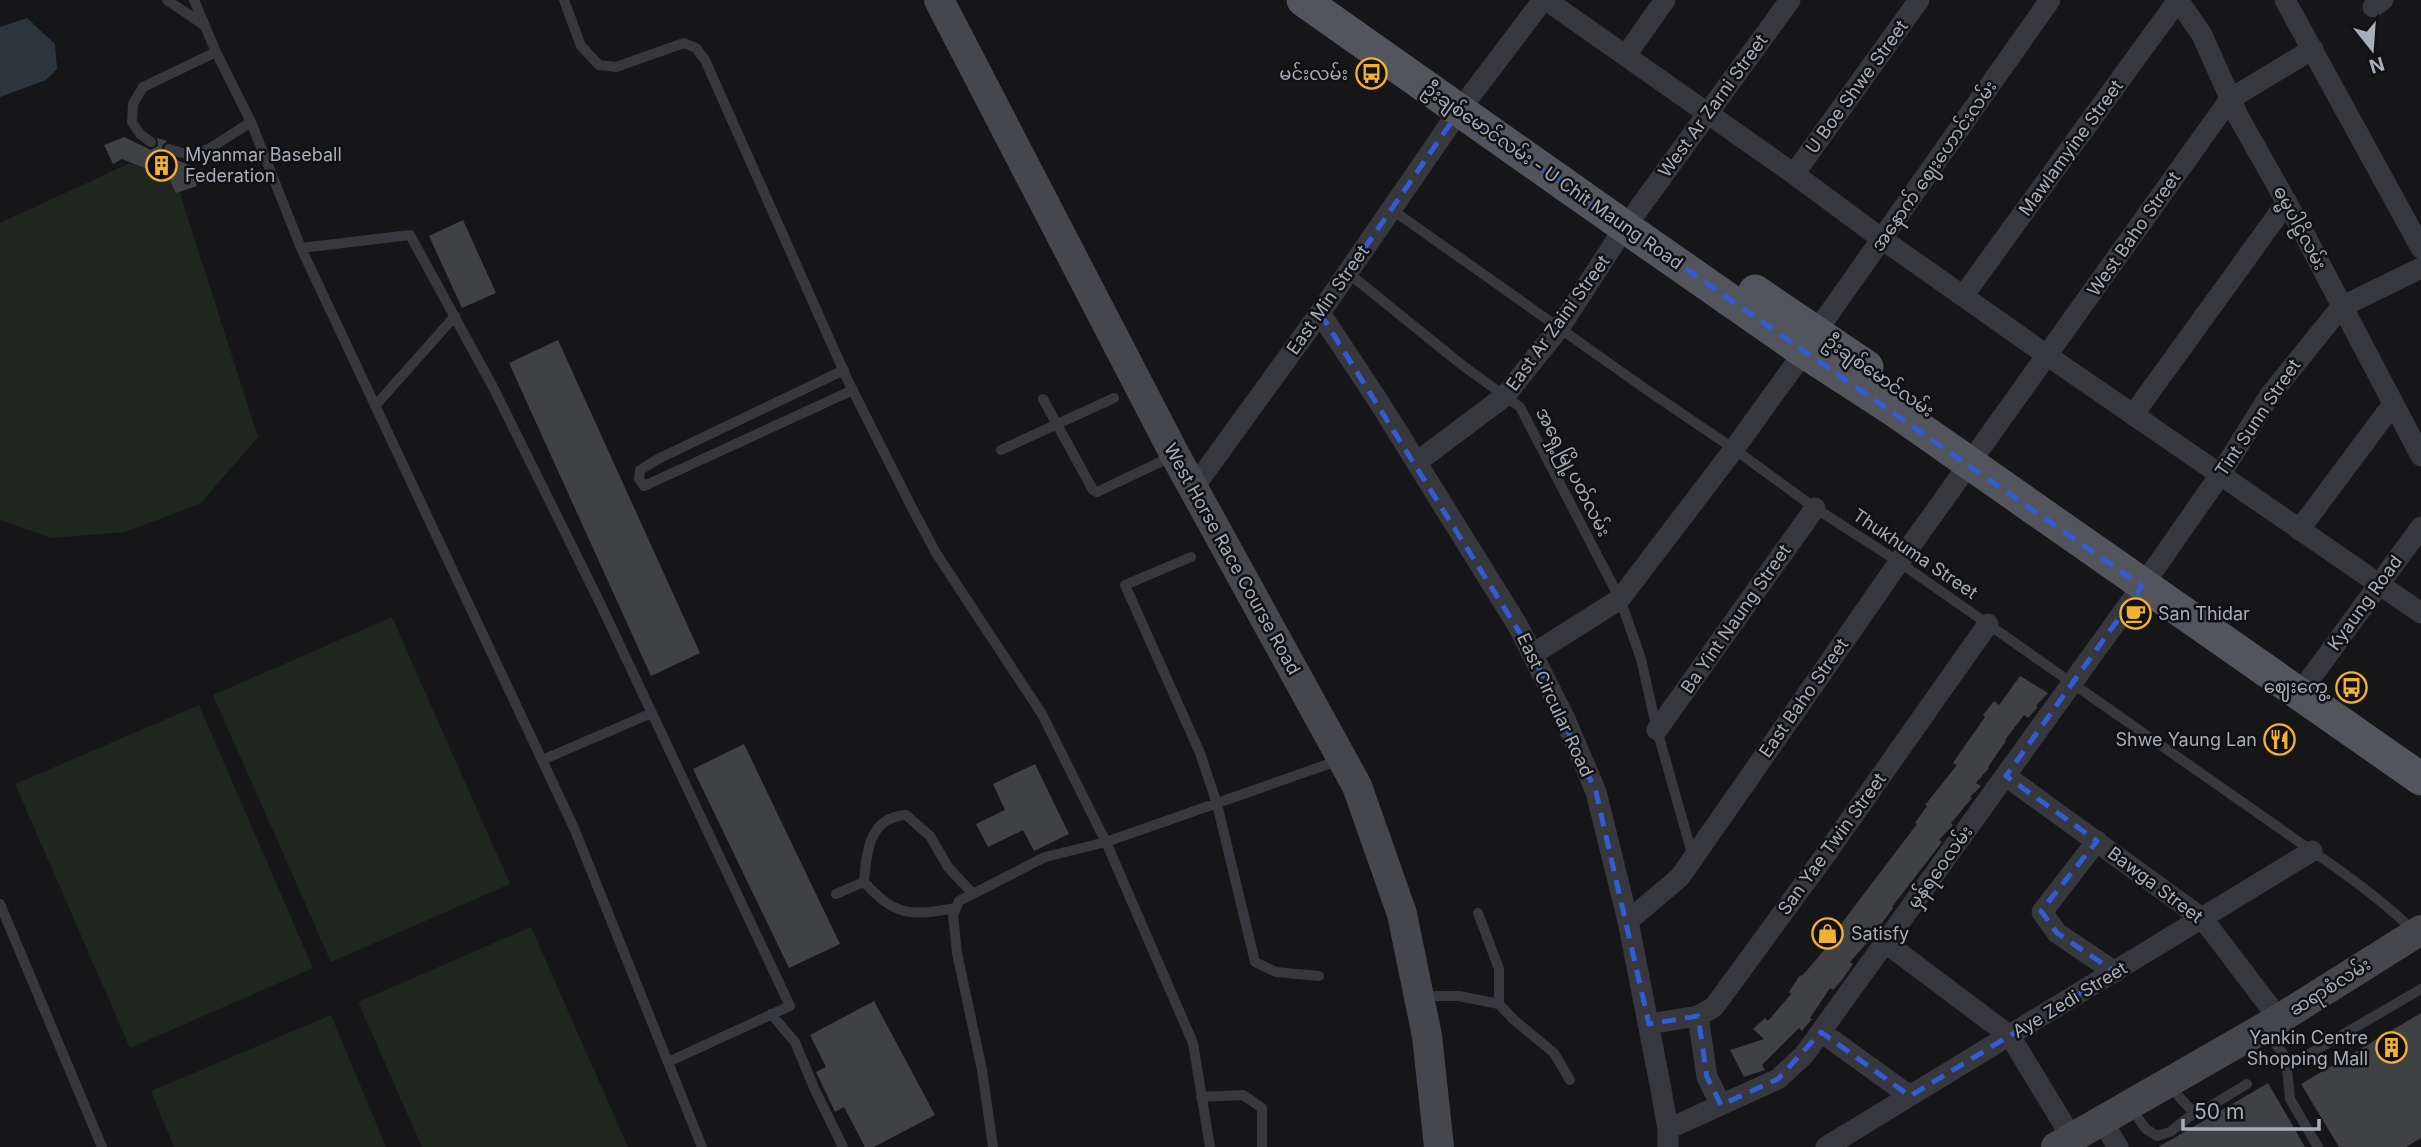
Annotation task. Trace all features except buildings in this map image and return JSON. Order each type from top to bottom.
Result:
[{"type":"main road","name":"ဦးချစ်မောင်လမ်း - U Chit Maung Road","points":[[1303,0],[1465,103]]},
{"type":"main road","name":"ဦးချစ်မောင်လမ်း","points":[[1336,0],[1465,103],[1976,457],[2147,578],[2421,779]]},
{"type":"main road","name":"ဦးချစ်မောင်လမ်း","points":[[2147,578],[2310,679],[2421,753]]},
{"type":"street","name":"West Horse Race Course Road","points":[[939,0],[1175,455],[1357,786],[1402,914],[1427,1036],[1439,1147]]},
{"type":"street","name":"East Min Street","points":[[1194,487],[1320,313],[1465,103],[1544,0]]},
{"type":"street","points":[[1544,0],[1626,55],[2048,356],[2421,614]]},
{"type":"street","points":[[1626,55],[1665,0]]},
{"type":"street","name":"West Ar Zarni Street","points":[[1631,219],[1790,0]]},
{"type":"street","name":"U Boe Shwe Street","points":[[1794,174],[1919,0]]},
{"type":"street","name":"အနောက် ဈေးဟောင်းလမ်း","points":[[1620,599],[1734,449],[2050,0]]},
{"type":"street","name":"ဓမ္မပါဠိလမ်း","points":[[2178,0],[2202,35],[2230,99],[2421,456]]},
{"type":"street","name":"Mawlamyine Street","points":[[1964,296],[2178,0]]},
{"type":"street","points":[[2285,0],[2421,248]]},
{"type":"street","name":"West Baho Street","points":[[1976,457],[2230,99],[2313,49]]},
{"type":"street","points":[[2133,415],[2287,202]]},
{"type":"street","name":"East Ar Zaini Street","points":[[1417,462],[1505,396],[1560,327],[1631,219]]},
{"type":"street","name":"Tint Sunn Street","points":[[2147,578],[2220,475],[2270,395],[2341,307],[2421,268]]},
{"type":"street","name":"East Circular Road","points":[[1320,313],[1417,462],[1533,654],[1565,719],[1596,792],[1628,921],[1668,1138]]},
{"type":"street","points":[[2299,530],[2393,404]]},
{"type":"street","name":"East Baho Street","points":[[1628,921],[1680,877],[1899,562],[1976,457]]},
{"type":"street","name":"Ba Yint Naung Street","points":[[1657,730],[1815,508]]},
{"type":"street","name":"Kyaung Road","points":[[2310,679],[2421,527]]},
{"type":"street","name":"မှန်ရဝေလမ်း","points":[[1668,1138],[1721,1105],[1778,1079],[1804,1055],[2147,578]]},
{"type":"street","points":[[1533,654],[1620,599]]},
{"type":"street","name":"San Yae Twin Street","points":[[1698,1016],[1714,1007],[1988,624]]},
{"type":"street","name":"Bawga Street","points":[[2006,776],[2203,919],[2271,1023]]},
{"type":"street","points":[[2096,841],[2042,912],[2057,933],[2115,972]]},
{"type":"street","name":"Aye Zedi Street","points":[[1826,1147],[2312,851]]},
{"type":"street","name":"ဆရာစံလမ်း","points":[[2064,1142],[2271,1023],[2418,931]]},
{"type":"street","points":[[1886,943],[2010,1036],[2064,1142]]},
{"type":"street","points":[[1649,1024],[1698,1016],[1707,1077],[1721,1105]]},
{"type":"street","points":[[1821,1032],[1910,1096]]},
{"type":"street","points":[[2102,1121],[2118,1147]]},
{"type":"lane","points":[[167,0],[204,26]]},
{"type":"lane","points":[[194,0],[251,122],[301,248],[574,828],[702,1147]]},
{"type":"lane","points":[[564,0],[582,46],[598,65],[615,67],[684,43],[695,48],[705,60],[853,390],[936,553],[1042,714],[1106,842],[1193,1043],[1210,1147]]},
{"type":"lane","points":[[151,142],[140,134],[132,122],[133,104],[143,87],[216,52]]},
{"type":"lane","points":[[169,149],[193,156],[251,122]]},
{"type":"lane","name":"Thukhuma Street","points":[[1391,209],[1815,508],[1899,562],[2357,880],[2418,931]]},
{"type":"lane","points":[[301,248],[410,235],[512,425],[790,1006],[668,1062]]},
{"type":"lane","name":"အရှေ့မြို့ပတ်လမ်း","points":[[1347,272],[1462,365],[1520,407],[1620,599],[1641,659],[1657,730],[1693,857]]},
{"type":"lane","points":[[375,406],[455,316]]},
{"type":"lane","points":[[844,370],[658,459],[640,470],[639,479],[644,486],[853,390]]},
{"type":"lane","points":[[1001,450],[1114,398]]},
{"type":"lane","points":[[1043,399],[1093,490],[1097,492],[1175,455]]},
{"type":"lane","points":[[1191,557],[1125,585],[1200,753],[1217,804],[1255,962],[1276,972],[1319,976]]},
{"type":"lane","points":[[542,760],[652,713]]},
{"type":"lane","points":[[993,1147],[982,1070],[957,953],[953,915],[959,901],[1045,857],[1106,842],[1341,759]]},
{"type":"lane","points":[[956,908],[926,913],[901,912],[881,901],[864,882],[869,842],[883,822],[894,816],[906,815],[930,836],[948,867],[974,894]]},
{"type":"lane","points":[[836,894],[864,882]]},
{"type":"lane","points":[[0,904],[102,1147]]},
{"type":"lane","points":[[1478,914],[1499,969],[1499,1004]]},
{"type":"lane","points":[[2287,1067],[2421,989]]},
{"type":"lane","points":[[1419,996],[1459,996],[1499,1004],[1553,1053],[1570,1080]]},
{"type":"lane","points":[[771,1014],[795,1042],[843,1147]]},
{"type":"lane","points":[[2271,1023],[2286,1058],[2290,1099],[2318,1147]]},
{"type":"lane","points":[[2167,1083],[2191,1110],[2209,1107],[2247,1084]]},
{"type":"lane","points":[[1200,1097],[1243,1095],[1262,1108],[1262,1147]]},
{"type":"lane","points":[[2129,1105],[2147,1129],[2157,1136],[2171,1132],[2199,1109]]},
{"type":"highlighted area","points":[[1459,111],[2142,586],[2006,776],[2097,841],[2041,911],[2057,933],[2115,972],[1910,1096],[1821,1032],[1778,1079],[1721,1105],[1707,1077],[1698,1016],[1649,1024],[1596,792],[1533,654],[1320,313]]},
{"type":"shaded area","points":[[27,18],[55,44],[57,69],[46,80],[0,97],[0,27]]},
{"type":"shaded area","points":[[130,163],[176,181],[258,437],[200,504],[125,532],[51,538],[0,520],[0,223]]},
{"type":"shaded area","points":[[392,617],[510,884],[331,962],[213,695]]},
{"type":"shaded area","points":[[199,705],[313,968],[130,1048],[15,784]]},
{"type":"shaded area","points":[[531,927],[628,1147],[422,1147],[358,1002]]},
{"type":"shaded area","points":[[331,1015],[386,1147],[174,1147],[151,1091]]},
{"type":"place","name":"မင်းလမ်း","points":[[1371,74]]},
{"type":"place","name":"Myanmar Baseball Federation","points":[[162,165]]},
{"type":"place","name":"San Thidar","points":[[2135,614]]},
{"type":"place","name":"ဈေးကွေ့","points":[[2351,687]]},
{"type":"place","name":"Shwe Yaung Lan","points":[[2280,740]]},
{"type":"place","name":"Satisfy","points":[[1828,934]]},
{"type":"place","name":"Yankin Centre Shopping Mall","points":[[2391,1048]]}]
